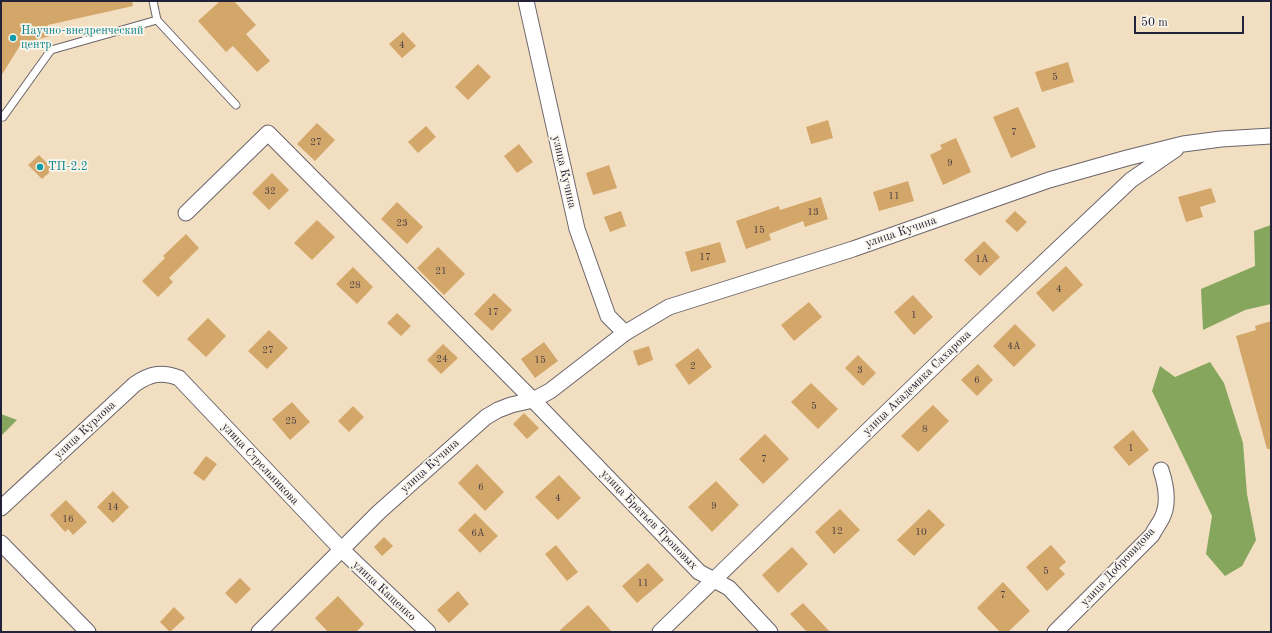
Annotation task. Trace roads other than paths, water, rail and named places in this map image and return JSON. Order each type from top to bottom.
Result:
[{"type":"street","name":"улица Кучина","points":[[526,1],[577,229],[608,316],[625,333]]},
{"type":"street","name":"улица Братьев Троновых","points":[[186,213],[268,133],[533,400],[699,572],[729,588],[770,632]]},
{"type":"street","name":"улица Кучина","points":[[259,632],[379,512],[486,417],[498,410],[511,405],[533,400],[550,391],[625,333],[669,307],[852,249],[1048,180],[1183,144],[1221,139],[1271,136]]},
{"type":"street","name":"улица Академика Сахарова","points":[[660,632],[952,349],[1131,180],[1183,144]]},
{"type":"street","points":[[1126,158],[1133,160],[1136,165],[1135,172],[1131,180]]},
{"type":"street","name":"улица Курлова","points":[[1,508],[143,378],[154,375],[170,374],[179,378]]},
{"type":"street","name":"улица Стрельникова","points":[[179,378],[341,549]]},
{"type":"street","name":"улица Добровидова","points":[[1055,632],[1152,535],[1163,517],[1166,499],[1162,470]]},
{"type":"street","points":[[1,543],[88,632]]},
{"type":"street","name":"улица Кащенко","points":[[341,549],[428,632]]},
{"type":"lane","points":[[153,1],[157,20],[236,105]]},
{"type":"lane","points":[[1,115],[3,116],[51,50],[157,20]]},
{"type":"place","name":"Научно-внедренческий центр","points":[[13,38]]},
{"type":"place","name":"ТП-2.2","points":[[40,167]]}]
